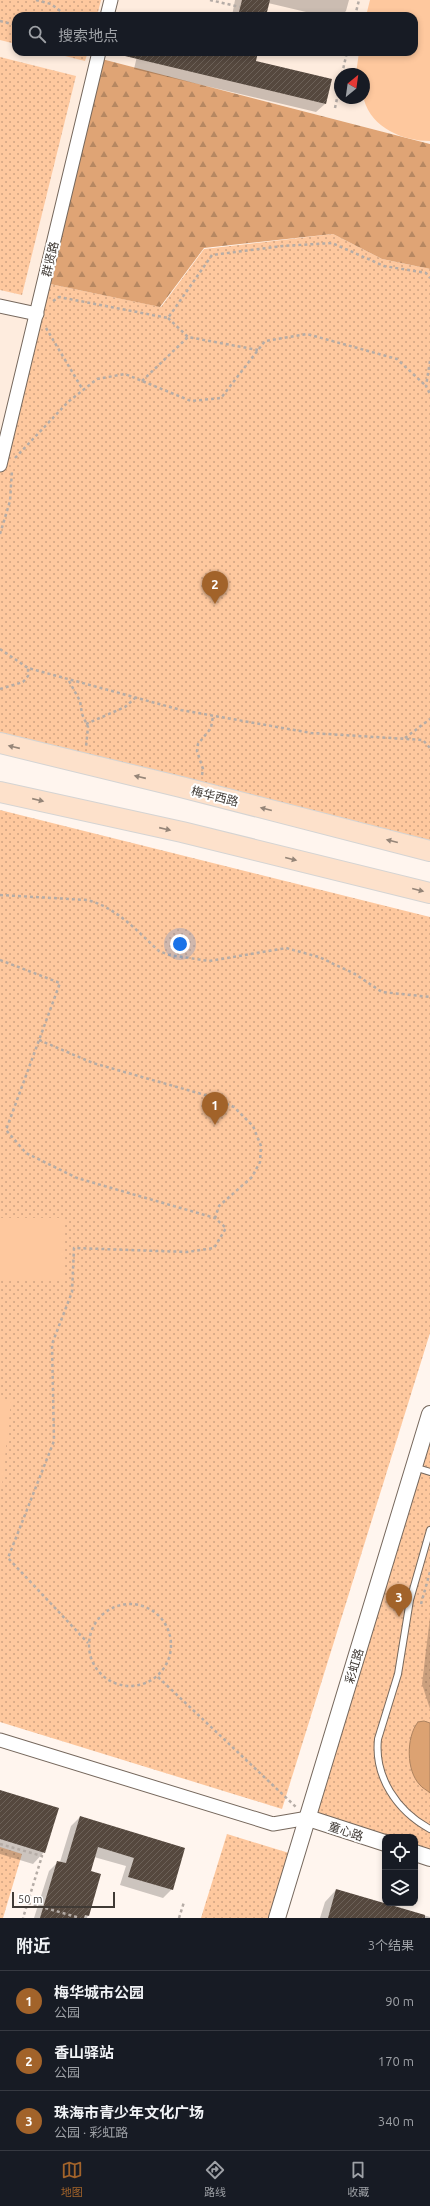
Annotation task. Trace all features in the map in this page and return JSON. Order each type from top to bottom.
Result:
[{"type":"main road","name":"梅华西路","points":[[0,744],[200,792],[430,851]]},
{"type":"main road","points":[[0,792],[182,832],[430,893]]},
{"type":"street","points":[[108,12],[111,0]]},
{"type":"street","name":"群贤路","points":[[6,466],[37,314],[98,56]]},
{"type":"street","points":[[0,306],[37,314]]},
{"type":"street","name":"彩虹路","points":[[278,1918],[430,1414]]},
{"type":"street","points":[[0,1740],[273,1824],[308,1818]]},
{"type":"street","name":"童心路","points":[[308,1818],[382,1842]]},
{"type":"street","points":[[418,1854],[430,1858]]},
{"type":"lane","points":[[414,1467],[430,1472]]},
{"type":"lane","points":[[430,1530],[410,1600],[398,1674],[378,1739],[377,1750],[385,1782],[393,1797],[406,1813],[430,1829]]},
{"type":"path","points":[[36,0],[51,4],[62,12]]},
{"type":"path","points":[[210,0],[240,7]]},
{"type":"path","points":[[356,12],[359,0]]},
{"type":"path","points":[[0,21],[12,24]]},
{"type":"path","points":[[343,68],[346,56]]},
{"type":"path","points":[[335,108],[336,104]]},
{"type":"path","points":[[168,318],[212,255],[283,246],[332,243],[384,266],[426,273],[430,278]]},
{"type":"path","points":[[83,390],[37,314],[59,297],[168,318],[188,337],[258,350]]},
{"type":"path","points":[[13,461],[68,402],[97,379],[125,374],[191,401],[221,398],[265,341],[307,334],[396,358],[426,386],[430,394]]},
{"type":"path","points":[[142,381],[188,337]]},
{"type":"path","points":[[426,386],[430,361]]},
{"type":"path","points":[[0,534],[10,501],[6,466]]},
{"type":"path","points":[[0,649],[28,668],[135,698],[213,716],[311,733],[423,740],[430,748]]},
{"type":"path","points":[[0,689],[23,682],[28,676],[28,668]]},
{"type":"path","points":[[68,680],[80,701],[82,714],[89,735],[82,763]]},
{"type":"path","points":[[86,724],[124,707],[135,698]]},
{"type":"path","points":[[200,792],[203,769],[197,751],[198,744],[211,728],[213,716]]},
{"type":"path","points":[[405,739],[430,719]]},
{"type":"path","points":[[0,895],[87,900],[99,903],[109,908],[159,950],[168,955],[208,961],[286,948],[319,957],[355,974],[382,992],[430,997]]},
{"type":"path","points":[[0,960],[60,983],[6,1130],[26,1153],[77,1178],[216,1218],[226,1228],[214,1248],[187,1252],[74,1248],[72,1292],[52,1344],[54,1441],[8,1558],[88,1643]]},
{"type":"path","points":[[39,1040],[93,1063],[205,1095],[234,1108],[253,1126],[261,1146],[260,1162],[252,1177],[219,1206],[216,1218]]},
{"type":"path","points":[[421,1604],[430,1572]]},
{"type":"path","points":[[131,1604],[150,1609],[161,1617],[168,1628],[172,1641],[171,1654],[166,1667],[158,1677],[147,1684],[134,1687],[120,1686],[106,1680],[96,1670],[90,1657],[88,1643],[92,1629],[100,1617],[111,1608],[131,1604]]},
{"type":"path","points":[[158,1677],[308,1818]]},
{"type":"path","points":[[0,1844],[42,1856],[23,1918]]},
{"type":"path","points":[[28,1902],[80,1918]]},
{"type":"path","points":[[179,1918],[184,1902]]},
{"type":"shaded area","points":[[0,0],[109,0],[106,12],[12,12],[12,56],[96,56],[0,455]]},
{"type":"shaded area","points":[[0,0],[101,0],[98,12],[12,12],[12,43],[0,40]]},
{"type":"shaded area","points":[[111,0],[430,0],[430,144],[98,58],[98,56],[418,56],[418,12],[108,12]]},
{"type":"shaded area","points":[[370,0],[430,0],[430,141],[409,139],[390,131],[381,125],[368,110],[366,104],[370,104],[370,68],[357,68],[358,56],[418,56],[418,12],[367,12]]},
{"type":"shaded area","points":[[65,56],[87,56],[85,61]]},
{"type":"shaded area","points":[[0,57],[76,76],[22,295],[0,290]]},
{"type":"shaded area","points":[[333,234],[382,259],[430,269],[430,851],[0,743],[0,465],[45,283],[161,307],[204,249]]},
{"type":"shaded area","points":[[0,810],[430,917],[430,1333],[282,1809],[0,1722]]},
{"type":"shaded area","points":[[0,1218],[65,1218],[65,1281],[0,1280]]},
{"type":"shaded area","points":[[0,1400],[11,1401],[2,1485],[0,1485]]},
{"type":"shaded area","points":[[430,1416],[430,1857],[418,1853],[418,1834],[382,1834],[382,1836],[308,1818]]},
{"type":"shaded area","points":[[424,1721],[430,1723],[430,1793],[415,1779],[409,1754],[411,1736],[414,1728],[418,1722]]},
{"type":"shaded area","points":[[227,1834],[289,1853],[269,1918],[201,1918]]},
{"type":"shaded area","points":[[0,1847],[22,1854],[3,1918],[0,1918]]},
{"type":"green space","points":[[98,58],[430,144],[430,269],[382,259],[333,234],[204,248],[160,307],[45,283]]},
{"type":"building","points":[[242,0],[270,0],[267,12],[239,12]]},
{"type":"building","points":[[125,56],[257,56],[256,61],[332,79],[326,104]]},
{"type":"building","points":[[0,1790],[59,1808],[45,1853],[0,1839]]},
{"type":"building","points":[[80,1816],[185,1848],[173,1890],[128,1877],[134,1858],[98,1847],[91,1871],[101,1874],[89,1916],[85,1915],[84,1918],[40,1918],[57,1861],[66,1863]]},
{"type":"building","points":[[336,1889],[382,1902],[382,1906],[394,1906],[425,1915],[425,1918],[328,1918]]},
{"type":"place","name":"香山驿站","points":[[215,604]]},
{"type":"place","name":"梅华城市公园","points":[[215,1125]]},
{"type":"place","name":"珠海市青少年文化广场","points":[[399,1617]]}]
